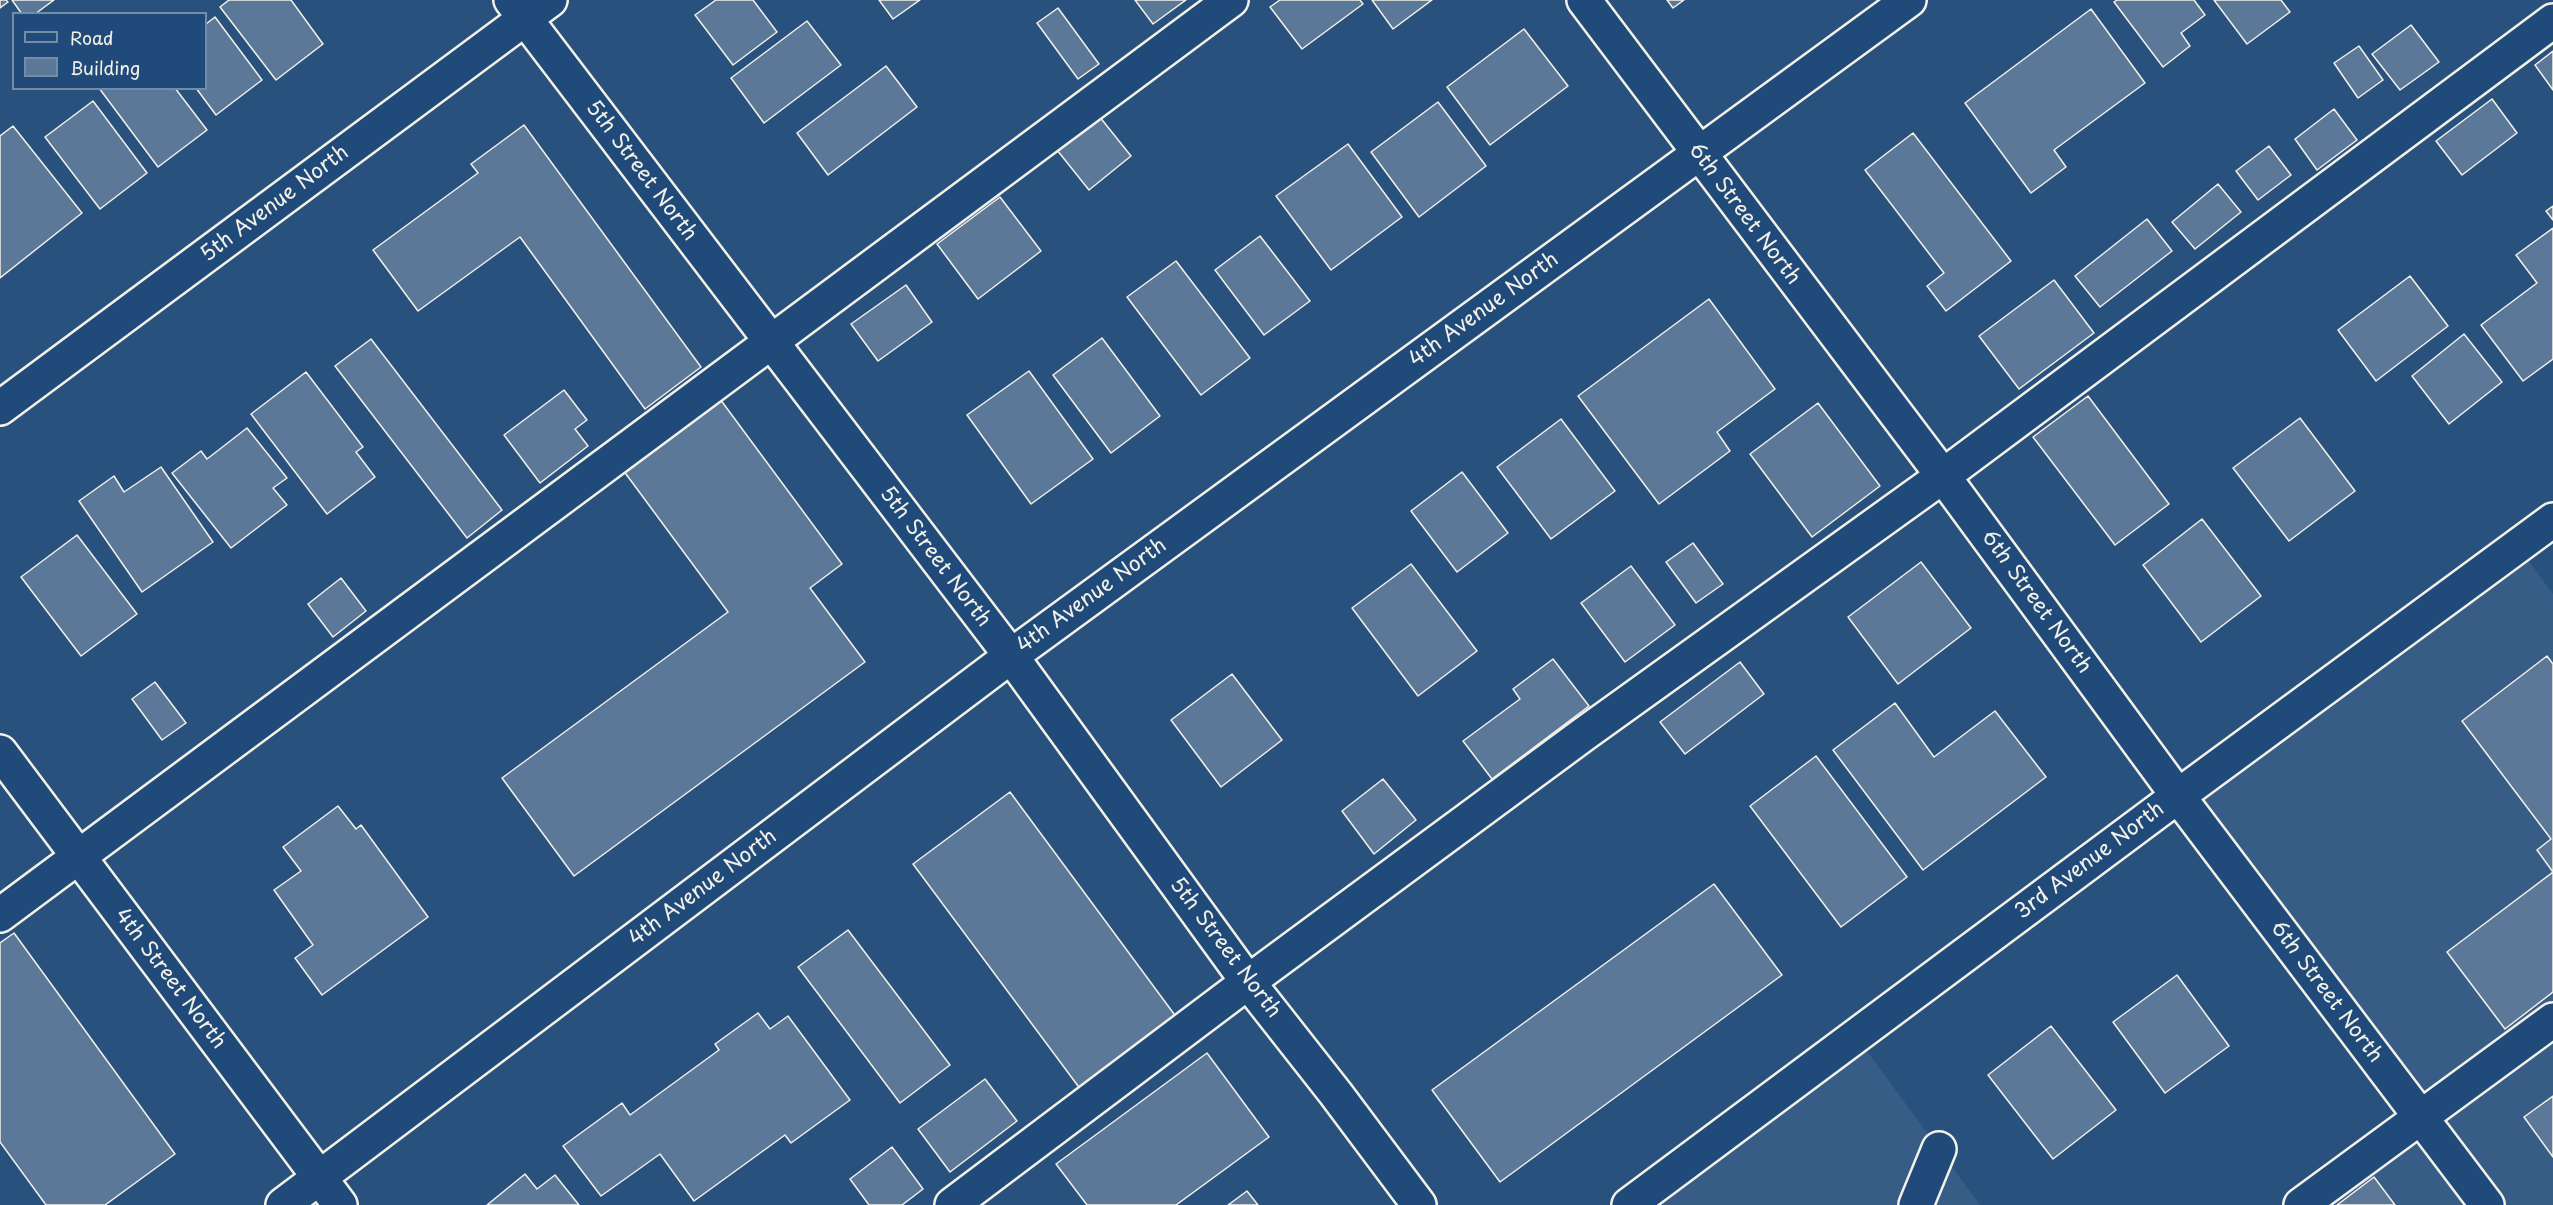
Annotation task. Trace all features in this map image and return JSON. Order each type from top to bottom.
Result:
[{"type":"street","points":[[0,915],[1231,0]]},
{"type":"street","name":"6th Street North","points":[[1584,0],[1943,476],[2178,796],[2487,1205]]},
{"type":"street","name":"4th Avenue North","points":[[283,1205],[1011,656],[1909,0]]},
{"type":"street","name":"5th Street North","points":[[529,6],[771,342],[1011,656],[1248,982],[1419,1205]]},
{"type":"street","name":"5th Avenue North","points":[[0,408],[529,6]]},
{"type":"street","points":[[952,1205],[1248,982],[1584,734],[1943,476],[2553,21]]},
{"type":"street","name":"3rd Avenue North","points":[[1629,1205],[2553,520]]},
{"type":"street","name":"4th Street North","points":[[0,753],[340,1205]]},
{"type":"street","points":[[2301,1205],[2553,1020]]},
{"type":"street","points":[[1916,1205],[1939,1149]]},
{"type":"shaded area","points":[[2518,546],[2553,594],[2553,1205],[2301,1205],[2420,1117],[2178,796]]},
{"type":"shaded area","points":[[1856,1036],[1980,1205],[1629,1205]]},
{"type":"building","points":[[0,0],[6,0],[8,2],[0,8]]},
{"type":"building","points":[[12,0],[54,0],[38,12],[21,12]]},
{"type":"building","points":[[229,0],[291,0],[323,44],[276,80],[220,7]]},
{"type":"building","points":[[716,0],[753,0],[777,32],[733,65],[695,15]]},
{"type":"building","points":[[879,0],[920,0],[893,19]]},
{"type":"building","points":[[1135,0],[1186,0],[1153,24]]},
{"type":"building","points":[[1280,0],[1360,0],[1363,4],[1302,49],[1270,7]]},
{"type":"building","points":[[1372,0],[1432,0],[1393,29]]},
{"type":"building","points":[[1667,0],[1684,0],[1673,8]]},
{"type":"building","points":[[2117,0],[2194,0],[2205,15],[2181,33],[2190,46],[2163,67],[2114,2]]},
{"type":"building","points":[[2214,0],[2281,0],[2290,12],[2247,44]]},
{"type":"building","points":[[1058,8],[1099,64],[1078,79],[1037,23]]},
{"type":"building","points":[[2091,9],[2145,83],[2054,150],[2066,167],[2031,193],[1965,103]]},
{"type":"building","points":[[215,17],[262,80],[216,115],[197,90],[207,90],[207,23]]},
{"type":"building","points":[[807,21],[841,65],[764,123],[731,78]]},
{"type":"building","points":[[2411,25],[2439,62],[2400,90],[2372,54]]},
{"type":"building","points":[[1524,29],[1568,86],[1490,145],[1447,87]]},
{"type":"building","points":[[2359,46],[2383,80],[2358,98],[2334,63]]},
{"type":"building","points":[[2553,51],[2553,90],[2535,65]]},
{"type":"building","points":[[886,66],[917,107],[828,175],[797,133]]},
{"type":"building","points":[[100,90],[177,90],[207,130],[158,167]]},
{"type":"building","points":[[2492,99],[2517,133],[2462,175],[2436,141]]},
{"type":"building","points":[[93,101],[147,173],[100,209],[45,137]]},
{"type":"building","points":[[1438,102],[1486,166],[1419,217],[1371,152]]},
{"type":"building","points":[[2334,109],[2357,140],[2317,170],[2295,139]]},
{"type":"building","points":[[1099,116],[1131,156],[1089,190],[1057,150]]},
{"type":"building","points":[[524,125],[701,367],[645,409],[520,237],[418,311],[373,250],[478,173],[471,164]]},
{"type":"building","points":[[13,126],[82,213],[0,278],[0,136]]},
{"type":"building","points":[[1913,133],[2011,261],[1946,311],[1927,286],[1944,273],[1865,170]]},
{"type":"building","points":[[1348,144],[1402,217],[1331,270],[1276,196]]},
{"type":"building","points":[[2269,146],[2291,175],[2258,200],[2236,171]]},
{"type":"building","points":[[2218,184],[2241,212],[2195,249],[2172,222]]},
{"type":"building","points":[[1000,197],[1041,251],[978,299],[937,244]]},
{"type":"building","points":[[2553,206],[2553,220],[2546,211]]},
{"type":"building","points":[[2147,219],[2172,251],[2100,307],[2075,276]]},
{"type":"building","points":[[2553,228],[2553,359],[2523,381],[2481,325],[2537,283],[2516,255]]},
{"type":"building","points":[[1260,236],[1310,301],[1264,335],[1215,270]]},
{"type":"building","points":[[1176,261],[1250,358],[1201,395],[1127,297]]},
{"type":"building","points":[[2410,276],[2448,326],[2376,381],[2338,330]]},
{"type":"building","points":[[2054,280],[2094,333],[2019,389],[1979,336]]},
{"type":"building","points":[[906,285],[932,322],[878,361],[851,324]]},
{"type":"building","points":[[1709,299],[1775,389],[1717,432],[1730,451],[1659,504],[1578,396]]},
{"type":"building","points":[[2464,334],[2502,382],[2449,424],[2412,376]]},
{"type":"building","points":[[1102,338],[1160,416],[1111,453],[1053,375]]},
{"type":"building","points":[[371,339],[502,510],[467,538],[335,366]]},
{"type":"building","points":[[1029,371],[1093,459],[1031,504],[967,415]]},
{"type":"building","points":[[306,372],[363,447],[356,452],[375,477],[327,514],[251,414]]},
{"type":"building","points":[[564,390],[587,420],[575,429],[588,446],[540,483],[504,435]]},
{"type":"building","points":[[2088,396],[2169,504],[2115,545],[2033,437]]},
{"type":"building","points":[[720,399],[842,564],[810,588],[865,662],[574,876],[502,778],[728,612],[623,470]]},
{"type":"building","points":[[1818,403],[1880,486],[1812,537],[1750,454]]},
{"type":"building","points":[[2300,418],[2355,491],[2289,541],[2233,468]]},
{"type":"building","points":[[1561,419],[1615,491],[1551,539],[1497,467]]},
{"type":"building","points":[[247,428],[287,478],[273,488],[287,505],[231,548],[172,473],[201,451],[207,459]]},
{"type":"building","points":[[161,467],[213,542],[142,592],[79,501],[114,476],[124,492]]},
{"type":"building","points":[[1462,472],[1508,533],[1457,572],[1411,511]]},
{"type":"building","points":[[2202,519],[2261,596],[2201,642],[2143,565]]},
{"type":"building","points":[[77,535],[137,614],[81,656],[21,577]]},
{"type":"building","points":[[1693,543],[1723,584],[1696,603],[1666,562]]},
{"type":"building","points":[[1921,562],[1971,628],[1898,684],[1848,617]]},
{"type":"building","points":[[1411,564],[1477,651],[1418,696],[1352,608]]},
{"type":"building","points":[[1631,566],[1675,625],[1625,662],[1581,603]]},
{"type":"building","points":[[341,578],[366,611],[333,637],[308,604]]},
{"type":"building","points":[[2547,656],[2553,664],[2553,872],[2537,850],[2551,839],[2462,721]]},
{"type":"building","points":[[1553,659],[1589,706],[1492,779],[1463,741],[1520,699],[1513,689]]},
{"type":"building","points":[[1740,662],[1764,694],[1685,754],[1660,722]]},
{"type":"building","points":[[1232,674],[1282,740],[1221,787],[1171,720]]},
{"type":"building","points":[[155,682],[186,723],[162,740],[132,699]]},
{"type":"building","points":[[1895,703],[1934,757],[1995,711],[2046,777],[1923,870],[1833,750]]},
{"type":"building","points":[[1816,756],[1907,877],[1841,927],[1750,806]]},
{"type":"building","points":[[1383,779],[1416,820],[1374,854],[1342,811]]},
{"type":"building","points":[[1010,792],[1177,1018],[1081,1090],[913,864]]},
{"type":"building","points":[[338,806],[356,829],[361,825],[428,917],[322,995],[295,958],[313,945],[274,890],[301,871],[283,847]]},
{"type":"building","points":[[2553,872],[2553,992],[2505,1029],[2447,952]]},
{"type":"building","points":[[1714,884],[1782,975],[1500,1182],[1432,1090]]},
{"type":"building","points":[[848,930],[950,1065],[900,1103],[798,967]]},
{"type":"building","points":[[14,933],[175,1154],[105,1205],[46,1205],[0,1142],[0,943]]},
{"type":"building","points":[[2177,975],[2229,1046],[2165,1093],[2113,1022]]},
{"type":"building","points":[[758,1013],[770,1029],[788,1016],[850,1100],[791,1143],[785,1135],[694,1201],[660,1154],[601,1196],[563,1146],[622,1103],[630,1115],[719,1050],[715,1044]]},
{"type":"building","points":[[2051,1026],[2116,1110],[2053,1159],[1988,1075]]},
{"type":"building","points":[[1207,1053],[1269,1137],[1176,1205],[1087,1205],[1056,1164]]},
{"type":"building","points":[[985,1079],[1017,1121],[950,1172],[918,1129]]},
{"type":"building","points":[[2553,1096],[2553,1157],[2524,1117]]},
{"type":"building","points":[[892,1147],[923,1189],[902,1205],[869,1205],[850,1179]]},
{"type":"building","points":[[525,1174],[537,1189],[555,1175],[579,1205],[487,1205]]},
{"type":"building","points":[[2374,1177],[2395,1205],[2337,1205]]},
{"type":"building","points":[[1247,1191],[1258,1205],[1228,1205]]}]
